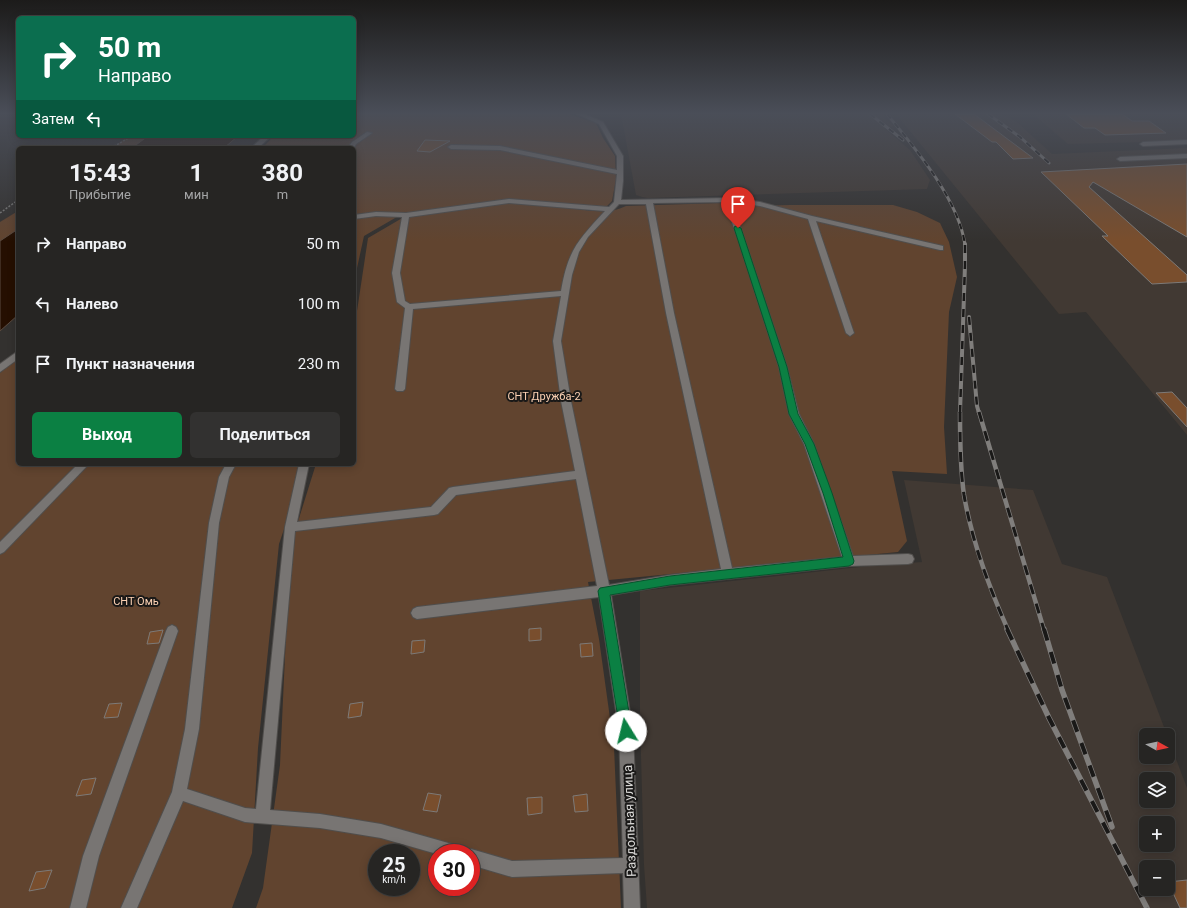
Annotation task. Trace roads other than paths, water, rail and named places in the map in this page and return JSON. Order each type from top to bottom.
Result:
[{"type":"street","points":[[539,156],[620,174]]},
{"type":"street","points":[[620,156],[617,202],[729,200],[760,204],[811,218],[940,248]]},
{"type":"street","points":[[1120,159],[1179,156]]},
{"type":"street","points":[[729,200],[729,206],[742,239],[783,367],[794,414],[809,444],[828,493],[849,561]]},
{"type":"street","points":[[356,217],[376,214],[406,215],[509,201],[611,209]]},
{"type":"street","points":[[649,201],[670,313],[728,575]]},
{"type":"street","name":"Раздольная улица","points":[[617,202],[585,236],[574,252],[557,341],[566,401],[604,591],[626,731],[632,908]]},
{"type":"street","points":[[406,215],[396,273],[401,302],[409,306],[565,293]]},
{"type":"street","points":[[811,218],[850,333]]},
{"type":"street","points":[[400,389],[409,306]]},
{"type":"street","points":[[0,369],[16,356]]},
{"type":"street","points":[[0,549],[82,466]]},
{"type":"street","points":[[129,908],[179,793],[192,729],[214,524],[224,477],[229,466]]},
{"type":"street","points":[[262,816],[290,527],[304,466]]},
{"type":"street","points":[[290,527],[434,511],[453,491],[580,474]]},
{"type":"street","points":[[417,613],[604,591],[670,580],[849,561],[908,559]]},
{"type":"street","points":[[78,908],[91,856],[172,631]]},
{"type":"street","points":[[179,793],[245,815],[320,820],[381,831],[428,844]]},
{"type":"street","points":[[480,859],[512,869],[630,865]]},
{"type":"railway","points":[[920,156],[934,175],[954,210],[961,228],[965,245]]},
{"type":"railway","points":[[1042,156],[1049,163]]},
{"type":"railway","points":[[960,413],[965,245]]},
{"type":"railway","points":[[969,317],[977,406],[979,413]]},
{"type":"railway","points":[[979,412],[1044,630]]},
{"type":"railway","points":[[960,413],[962,475],[967,513],[976,547],[1008,630]]},
{"type":"railway","points":[[1007,629],[1049,718],[1147,908]]},
{"type":"railway","points":[[1044,629],[1062,690],[1112,827]]},
{"type":"park label","name":"СНТ Дружба-2","points":[[544,396]]},
{"type":"park label","name":"СНТ Омь","points":[[136,601]]}]
